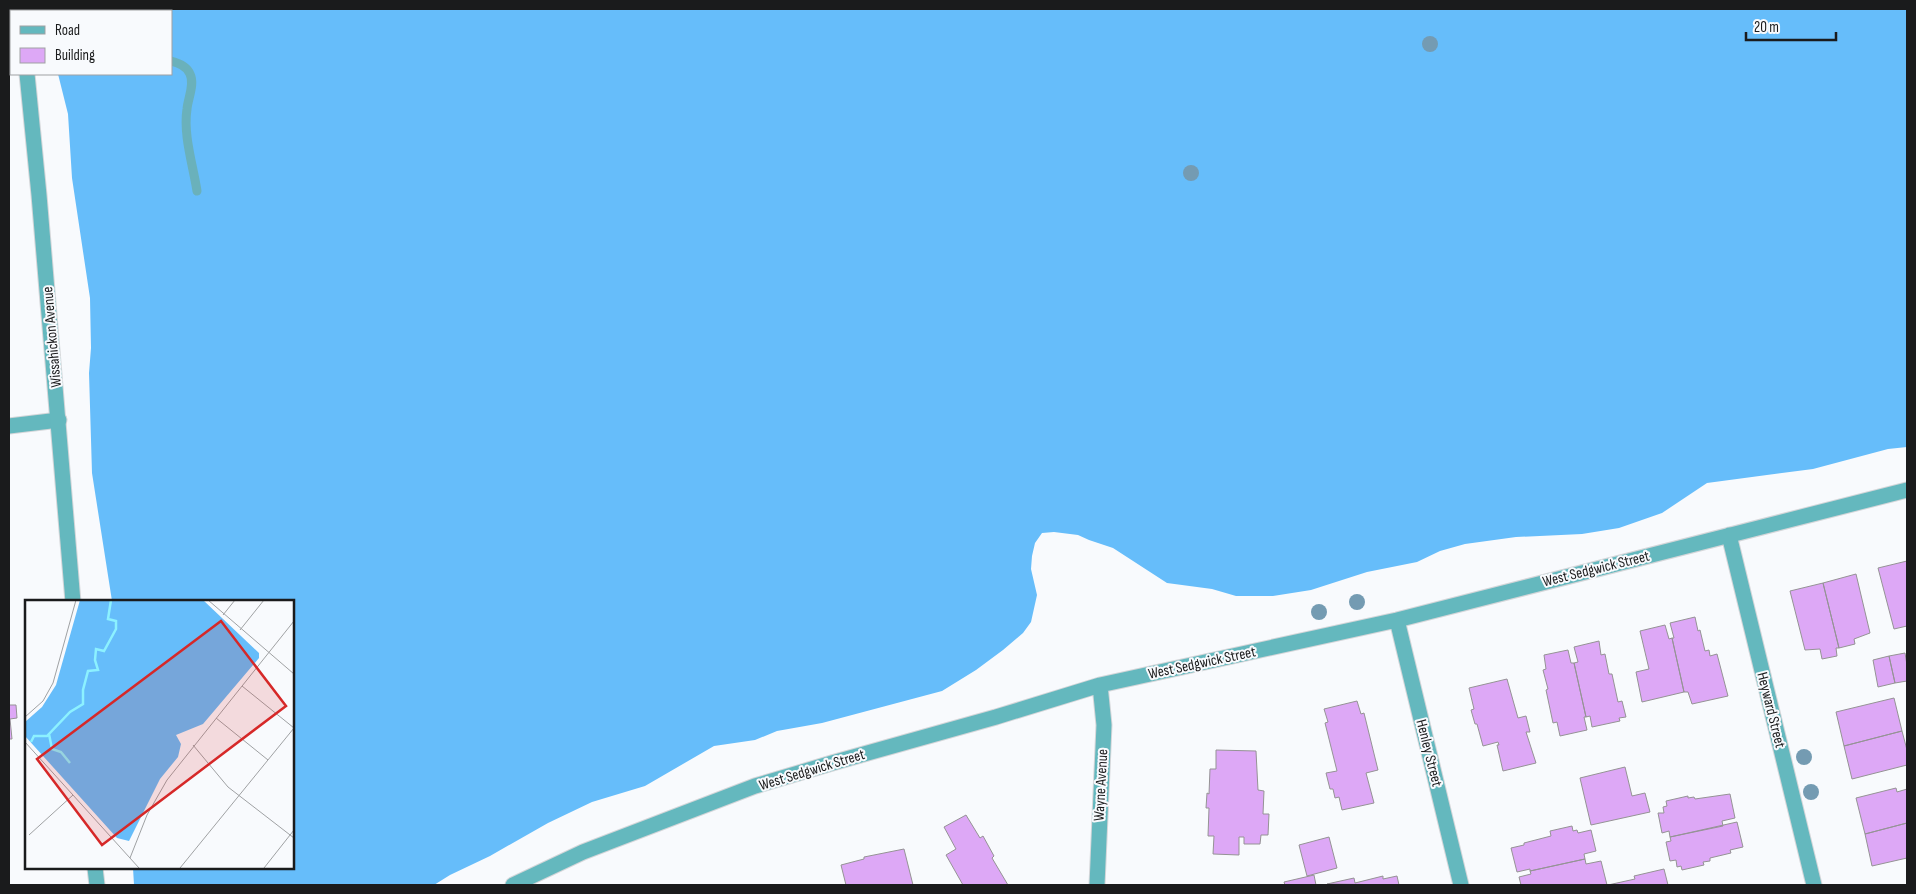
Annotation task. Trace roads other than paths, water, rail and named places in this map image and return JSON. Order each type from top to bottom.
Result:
[{"type":"street","name":"Wissahickon Avenue","points":[[27,75],[59,420],[73,600]]},
{"type":"street","points":[[9,426],[59,420]]},
{"type":"street","name":"West Sedgwick Street","points":[[513,885],[583,852],[755,786],[1100,685],[1397,620],[1907,490]]},
{"type":"street","name":"Heyward Street","points":[[1729,535],[1814,885]]},
{"type":"street","name":"Henley Street","points":[[1397,620],[1461,885]]},
{"type":"street","name":"Wayne Avenue","points":[[1097,885],[1104,725],[1100,685]]},
{"type":"street","points":[[95,869],[96,885]]},
{"type":"waterway","points":[[172,61],[185,67],[189,71],[191,78],[192,87],[187,109],[186,129],[197,191]]}]
